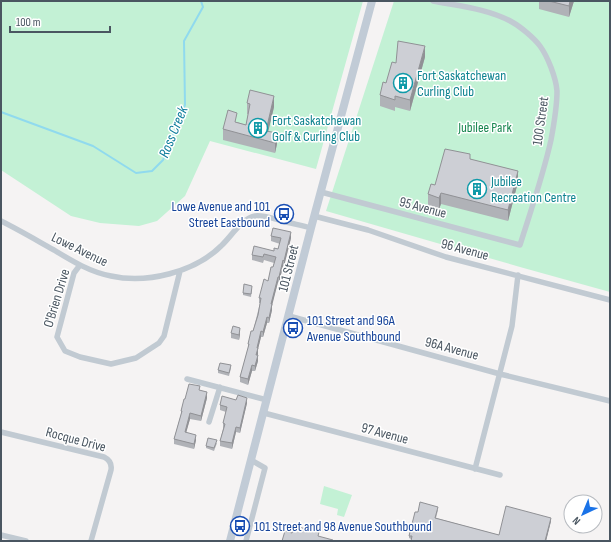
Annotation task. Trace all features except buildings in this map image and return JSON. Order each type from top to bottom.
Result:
[{"type":"street","name":"101 Street","points":[[230,541],[314,216],[372,1]]},
{"type":"street","name":"100 Street","points":[[433,1],[484,11],[513,23],[527,33],[540,46],[552,69],[557,91],[555,118],[546,161],[520,245]]},
{"type":"street","name":"95 Avenue","points":[[321,192],[520,245]]},
{"type":"street","name":"Lowe Avenue","points":[[1,220],[80,265],[100,274],[113,277],[131,278],[148,278],[180,271],[198,262],[214,253],[244,221],[254,216],[266,217],[311,228]]},
{"type":"street","name":"96 Avenue","points":[[314,216],[368,230],[446,257],[610,300]]},
{"type":"street","name":"O'Brien Drive","points":[[80,265],[74,273],[57,337],[65,351],[80,357],[111,364],[136,358],[162,340],[180,271]]},
{"type":"street","points":[[475,469],[512,326],[518,275]]},
{"type":"street","name":"96A Avenue","points":[[289,316],[500,374],[610,401]]},
{"type":"street","points":[[186,379],[267,400]]},
{"type":"street","points":[[209,422],[220,388]]},
{"type":"street","name":"97 Avenue","points":[[264,413],[500,475]]},
{"type":"street","name":"Rocque Drive","points":[[1,432],[108,458],[112,466],[91,541]]},
{"type":"street","points":[[246,541],[265,468],[251,460]]},
{"type":"street","points":[[1,534],[26,541]]},
{"type":"green space","points":[[1,1],[363,1],[316,169],[210,141],[185,196],[157,221],[139,226],[100,223],[71,216],[1,170]]},
{"type":"green space","name":"Jubilee Park","points":[[394,1],[610,1],[610,292],[326,211]]},
{"type":"green space","points":[[324,486],[352,495],[344,517],[337,515],[338,509],[320,504]]},
{"type":"waterway","name":"Ross Creek","points":[[1,112],[93,146],[136,173],[152,171],[163,160],[185,105],[184,41],[203,7],[201,1]]},
{"type":"place","name":"Fort Saskatchewan Curling Club","points":[[403,83]]},
{"type":"place","name":"Fort Saskatchewan Golf & Curling Club","points":[[258,128]]},
{"type":"place","name":"Jubilee Recreation Centre","points":[[477,189]]},
{"type":"place","name":"Lowe Avenue and 101 Street Eastbound","points":[[284,214]]},
{"type":"place","name":"101 Street and 96A Avenue Southbound","points":[[293,328]]},
{"type":"place","name":"101 Street and 98 Avenue Southbound","points":[[240,526]]}]
